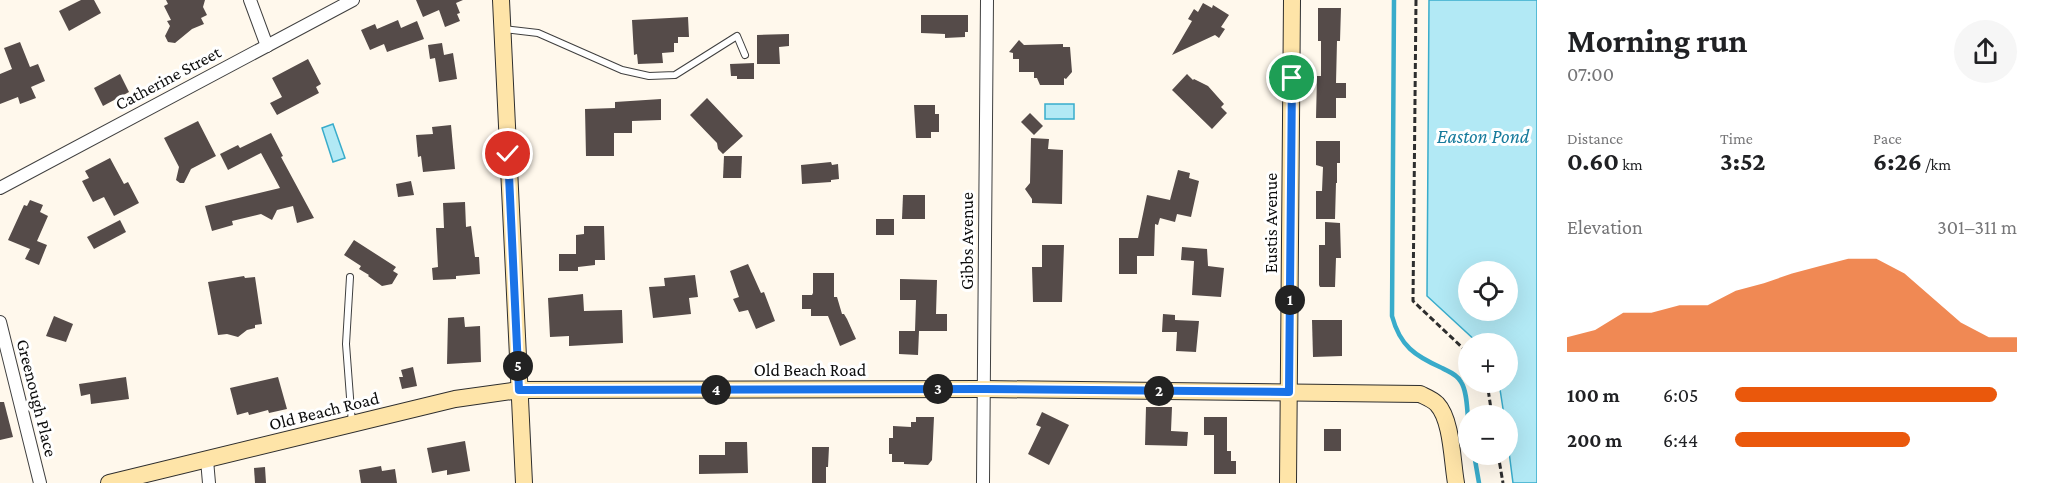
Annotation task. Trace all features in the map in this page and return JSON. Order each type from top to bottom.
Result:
[{"type":"street","points":[[250,0],[267,46]]},
{"type":"street","name":"Catherine Street","points":[[0,188],[353,0]]},
{"type":"street","points":[[501,0],[525,483]]},
{"type":"street","name":"Gibbs Avenue","points":[[983,483],[987,0]]},
{"type":"street","name":"Eustis Avenue","points":[[1288,483],[1292,0]]},
{"type":"street","name":"Greenough Place","points":[[0,322],[40,483]]},
{"type":"street","name":"Old Beach Road","points":[[109,483],[454,399],[519,390],[984,389],[1410,393],[1429,398],[1442,412],[1446,422],[1456,483]]},
{"type":"street","points":[[207,460],[209,483]]},
{"type":"lane","points":[[502,29],[538,33],[634,74],[649,76],[675,75],[737,36],[745,56]]},
{"type":"lane","points":[[350,277],[346,344],[352,424]]},
{"type":"path","points":[[1416,0],[1413,301],[1458,344]]},
{"type":"path","points":[[1500,465],[1503,483]]},
{"type":"water","name":"Easton Pond","points":[[1429,0],[1537,0],[1537,483],[1513,483],[1511,465],[1518,465],[1518,405],[1502,405],[1501,393],[1518,393],[1518,333],[1467,333],[1427,296]]},
{"type":"water","points":[[1045,104],[1074,104],[1074,119],[1045,119]]},
{"type":"water","points":[[333,124],[345,158],[333,162],[322,128]]},
{"type":"building","points":[[81,0],[94,0],[101,13],[69,31],[59,11]]},
{"type":"building","points":[[166,0],[205,0],[203,7],[207,15],[201,18],[204,24],[192,29],[175,43],[168,42],[165,36],[170,26],[167,21],[171,20],[164,6],[168,4]]},
{"type":"building","points":[[416,0],[463,0],[456,3],[460,21],[445,27],[439,10],[423,17]]},
{"type":"building","points":[[1203,3],[1212,8],[1213,5],[1229,15],[1221,27],[1225,29],[1219,38],[1215,35],[1172,55],[1192,21],[1188,19],[1194,9],[1198,12]]},
{"type":"building","points":[[1318,8],[1341,8],[1336,83],[1346,83],[1346,98],[1336,98],[1336,118],[1316,118],[1317,76],[1321,76]]},
{"type":"building","points":[[921,15],[968,15],[968,32],[965,32],[965,37],[945,38],[945,34],[921,33]]},
{"type":"building","points":[[688,17],[689,37],[678,37],[678,43],[674,43],[674,52],[662,53],[663,63],[638,64],[637,54],[634,55],[632,20]]},
{"type":"building","points":[[398,20],[401,28],[417,21],[424,39],[387,52],[384,44],[370,50],[361,30],[375,24],[377,29]]},
{"type":"building","points":[[789,34],[789,46],[779,47],[780,64],[757,64],[757,35]]},
{"type":"building","points":[[1019,40],[1024,45],[1063,44],[1063,47],[1070,47],[1072,72],[1066,79],[1064,78],[1064,85],[1040,85],[1037,78],[1034,78],[1034,72],[1019,72],[1019,59],[1013,59],[1013,53],[1009,52]]},
{"type":"building","points":[[20,42],[30,67],[38,64],[45,81],[31,87],[36,98],[20,104],[18,97],[0,104],[0,74],[12,69],[4,48]]},
{"type":"building","points":[[442,43],[444,55],[453,53],[457,79],[439,82],[435,58],[430,59],[428,45]]},
{"type":"building","points":[[308,59],[321,84],[316,87],[319,93],[277,115],[270,103],[282,97],[272,78]]},
{"type":"building","points":[[754,63],[754,79],[737,79],[737,76],[731,76],[730,64]]},
{"type":"building","points":[[120,74],[129,92],[103,106],[94,88]]},
{"type":"building","points":[[1187,74],[1193,80],[1208,86],[1224,104],[1221,107],[1227,113],[1212,129],[1172,90]]},
{"type":"building","points":[[707,98],[743,136],[723,154],[718,149],[717,143],[690,115]]},
{"type":"building","points":[[661,99],[661,120],[632,121],[632,133],[614,133],[614,156],[586,156],[585,109],[615,108],[615,102]]},
{"type":"building","points":[[914,105],[935,105],[935,114],[939,114],[939,132],[931,132],[931,138],[916,138]]},
{"type":"building","points":[[1030,113],[1043,126],[1034,135],[1021,122]]},
{"type":"building","points":[[198,121],[216,156],[191,169],[184,183],[180,183],[176,180],[179,167],[164,138]]},
{"type":"building","points":[[451,125],[455,169],[423,172],[421,156],[418,157],[416,135],[433,134],[432,127]]},
{"type":"building","points":[[271,133],[283,156],[281,157],[314,218],[297,223],[293,206],[277,210],[272,220],[261,214],[232,221],[233,225],[212,231],[205,206],[280,188],[261,153],[228,170],[220,154],[238,145],[240,148]]},
{"type":"building","points":[[1031,138],[1049,139],[1048,149],[1063,150],[1062,204],[1032,203],[1025,189],[1030,183]]},
{"type":"building","points":[[1316,141],[1340,141],[1335,219],[1316,219],[1316,191],[1322,191],[1323,167],[1316,165]]},
{"type":"building","points":[[724,156],[742,156],[741,178],[723,178]]},
{"type":"building","points":[[110,158],[124,184],[128,182],[139,203],[114,216],[104,197],[93,202],[82,181],[89,178],[85,171]]},
{"type":"building","points":[[831,162],[832,165],[838,164],[839,179],[831,180],[831,182],[802,184],[801,165]]},
{"type":"building","points":[[1178,170],[1190,173],[1189,178],[1199,181],[1191,217],[1177,214],[1175,222],[1160,218],[1158,225],[1155,224],[1154,256],[1137,256],[1137,274],[1119,274],[1119,238],[1138,238],[1147,195],[1170,200]]},
{"type":"building","points":[[411,181],[414,195],[398,197],[396,184]]},
{"type":"building","points":[[903,195],[925,195],[925,219],[902,219]]},
{"type":"building","points":[[30,200],[43,205],[40,212],[48,216],[37,241],[47,245],[39,265],[25,259],[30,249],[8,240],[24,205],[27,206]]},
{"type":"building","points":[[465,202],[466,227],[471,226],[475,257],[479,257],[480,274],[456,276],[456,279],[433,280],[432,268],[438,267],[436,228],[444,228],[443,203]]},
{"type":"building","points":[[876,219],[894,219],[894,235],[876,235]]},
{"type":"building","points":[[120,220],[126,232],[94,249],[87,237]]},
{"type":"building","points":[[1325,222],[1340,223],[1341,258],[1336,258],[1335,287],[1320,287],[1319,285],[1319,245],[1325,245]]},
{"type":"building","points":[[584,226],[604,226],[605,260],[595,260],[595,265],[578,267],[578,271],[559,271],[559,254],[576,254],[576,235],[584,234]]},
{"type":"building","points":[[354,240],[396,267],[393,271],[398,274],[392,284],[382,286],[359,269],[361,266],[344,255]]},
{"type":"building","points":[[1042,245],[1064,245],[1062,302],[1033,302],[1032,267],[1042,267]]},
{"type":"building","points":[[1182,247],[1207,249],[1208,266],[1224,268],[1221,297],[1192,295],[1194,261],[1181,260]]},
{"type":"building","points":[[748,264],[761,293],[764,292],[775,321],[756,329],[748,310],[739,312],[733,299],[739,297],[730,271]]},
{"type":"building","points":[[813,273],[834,273],[834,297],[837,297],[842,314],[847,319],[856,339],[840,346],[828,316],[811,316],[811,309],[802,309],[802,295],[813,293]]},
{"type":"building","points":[[695,275],[698,297],[689,298],[691,314],[653,318],[649,287],[665,286],[664,278]]},
{"type":"building","points":[[244,276],[245,278],[255,277],[262,324],[255,325],[255,328],[247,330],[238,337],[227,334],[218,335],[208,282]]},
{"type":"building","points":[[900,279],[937,280],[936,314],[947,314],[947,331],[919,331],[918,355],[899,354],[899,331],[915,331],[916,300],[900,300]]},
{"type":"building","points":[[583,294],[584,311],[622,310],[623,343],[569,346],[569,336],[550,337],[548,298]]},
{"type":"building","points":[[1163,314],[1175,315],[1175,320],[1199,321],[1196,352],[1176,351],[1177,332],[1162,332]]},
{"type":"building","points":[[54,316],[73,324],[66,342],[46,336]]},
{"type":"building","points":[[464,317],[465,327],[480,326],[481,362],[447,364],[448,318]]},
{"type":"building","points":[[1312,320],[1342,320],[1342,356],[1313,357]]},
{"type":"building","points":[[413,367],[417,386],[402,389],[399,377],[403,377],[401,370]]},
{"type":"building","points":[[126,377],[129,399],[91,404],[90,394],[81,396],[79,384]]},
{"type":"building","points":[[278,377],[287,409],[269,413],[268,410],[249,415],[248,412],[237,415],[230,388]]},
{"type":"building","points":[[0,402],[4,402],[13,437],[0,440]]},
{"type":"building","points":[[1146,407],[1172,407],[1171,431],[1188,432],[1187,446],[1145,445]]},
{"type":"building","points":[[1042,412],[1069,425],[1049,465],[1028,454],[1041,427],[1036,425]]},
{"type":"building","points":[[916,417],[934,417],[932,460],[928,465],[892,462],[892,454],[889,454],[889,438],[893,438],[893,426],[911,427],[911,422],[916,422]]},
{"type":"building","points":[[1204,417],[1227,417],[1227,451],[1231,451],[1231,461],[1236,461],[1236,474],[1214,474],[1214,435],[1204,435]]},
{"type":"building","points":[[1324,429],[1341,429],[1341,451],[1324,451]]},
{"type":"building","points":[[465,441],[470,471],[447,475],[447,470],[432,473],[427,448]]},
{"type":"building","points":[[725,442],[747,442],[748,473],[699,474],[699,455],[725,455]]},
{"type":"building","points":[[812,447],[829,447],[826,483],[812,483]]},
{"type":"building","points":[[381,466],[382,471],[395,469],[397,483],[361,483],[359,470]]},
{"type":"building","points":[[265,467],[266,483],[255,483],[254,468]]},
{"type":"waterway","points":[[1394,0],[1392,316],[1399,335],[1410,349],[1459,379],[1466,395],[1467,405]]},
{"type":"waterway","points":[[1476,465],[1479,483]]},
{"type":"route","points":[[508,154],[519,390],[984,389],[1289,392],[1292,78]]}]
